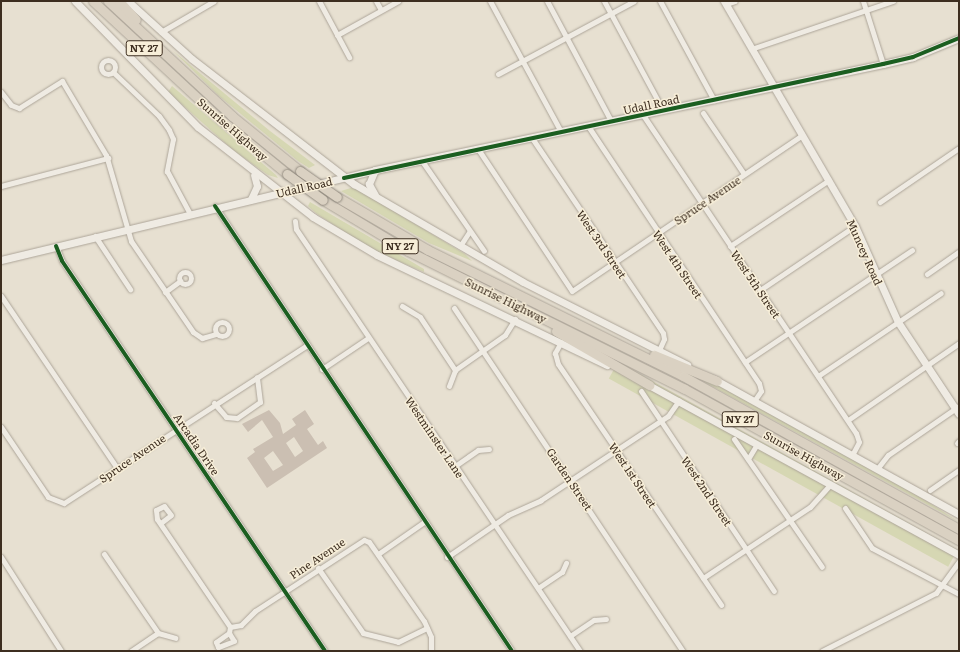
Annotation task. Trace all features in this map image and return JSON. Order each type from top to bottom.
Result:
[{"type":"highway","name":"Sunrise Highway","points":[[108,1],[241,124],[300,171],[337,197],[423,247],[609,339],[959,529]]},
{"type":"highway","points":[[119,1],[164,53]]},
{"type":"highway","name":"Sunrise Highway","points":[[94,2],[220,119],[287,174],[323,200],[408,251],[690,392],[959,540]]},
{"type":"highway","points":[[516,305],[649,385]]},
{"type":"highway","points":[[609,339],[717,380]]},
{"type":"main road","name":"Sunrise Highway","points":[[74,1],[183,113],[253,173],[278,193],[372,253],[488,306],[679,400],[959,555]]},
{"type":"main road","name":"Sunrise Highway","points":[[128,1],[161,32],[286,135],[344,178],[378,200],[537,290],[717,380],[959,514]]},
{"type":"main road","name":"Muncey Road","points":[[725,3],[775,87],[854,226],[898,322],[926,366],[958,410]]},
{"type":"main road","name":"Udall Road","points":[[1,260],[189,212],[375,170],[478,150],[884,64],[913,57],[959,38]]},
{"type":"main road","points":[[375,170],[369,186],[378,200]]},
{"type":"main road","points":[[251,199],[257,186],[253,173]]},
{"type":"street","points":[[161,32],[214,1]]},
{"type":"street","points":[[319,1],[349,56]]},
{"type":"street","points":[[376,1],[381,10]]},
{"type":"street","points":[[337,35],[398,1]]},
{"type":"street","points":[[490,1],[561,132]]},
{"type":"street","points":[[547,1],[611,121]]},
{"type":"street","points":[[604,1],[663,110]]},
{"type":"street","points":[[498,74],[634,1]]},
{"type":"street","points":[[660,1],[714,100]]},
{"type":"street","points":[[725,3],[735,1]]},
{"type":"street","points":[[863,1],[884,64]]},
{"type":"street","points":[[751,49],[893,1]]},
{"type":"street","points":[[113,72],[159,116],[169,130],[173,139],[167,171],[189,212]]},
{"type":"street","points":[[1,92],[11,105],[19,108],[62,81],[108,158],[126,228],[165,292],[197,336],[202,338],[216,334]]},
{"type":"street","points":[[703,113],[744,174]]},
{"type":"street","name":"West 5th Street","points":[[643,115],[701,204],[848,420],[859,440],[852,455]]},
{"type":"street","name":"West 4th Street","points":[[588,126],[761,387],[754,401]]},
{"type":"street","name":"Spruce Avenue","points":[[478,150],[572,291],[802,135]]},
{"type":"street","name":"West 3rd Street","points":[[532,138],[663,333],[664,339],[659,350]]},
{"type":"street","points":[[880,202],[959,148]]},
{"type":"street","points":[[1,186],[108,158]]},
{"type":"street","points":[[422,161],[484,252]]},
{"type":"street","points":[[730,246],[828,180]]},
{"type":"street","points":[[215,206],[306,346],[447,557],[512,651]]},
{"type":"street","name":"Westminster Lane","points":[[295,221],[296,229],[368,338],[580,651]]},
{"type":"street","points":[[760,290],[854,226]]},
{"type":"street","points":[[460,246],[469,232]]},
{"type":"street","points":[[95,236],[130,288]]},
{"type":"street","name":"Arcadia Drive","points":[[56,246],[62,261],[325,651]]},
{"type":"street","points":[[745,362],[912,250]]},
{"type":"street","points":[[927,274],[959,252]]},
{"type":"street","points":[[165,292],[180,282]]},
{"type":"street","points":[[818,376],[941,293]]},
{"type":"street","points":[[1,296],[117,468]]},
{"type":"street","points":[[402,306],[420,317],[455,370]]},
{"type":"street","name":"Garden Street","points":[[454,308],[571,480],[683,651]]},
{"type":"street","points":[[449,386],[455,370],[507,333],[515,319]]},
{"type":"street","points":[[322,369],[368,338]]},
{"type":"street","name":"West 1st Street","points":[[561,342],[555,353],[558,364],[721,605]]},
{"type":"street","points":[[848,420],[959,344]]},
{"type":"street","name":"Spruce Avenue","points":[[2,429],[48,497],[56,503],[66,502],[214,403],[306,346]]},
{"type":"street","points":[[214,403],[226,417],[237,418],[260,402],[257,377]]},
{"type":"street","name":"West 2nd Street","points":[[641,392],[774,591]]},
{"type":"street","points":[[447,557],[495,524],[571,480],[660,421],[679,400]]},
{"type":"street","points":[[877,469],[888,455],[958,410]]},
{"type":"street","points":[[734,439],[822,568]]},
{"type":"street","points":[[748,459],[757,444]]},
{"type":"street","points":[[455,466],[478,450],[489,449]]},
{"type":"street","points":[[930,490],[959,470]]},
{"type":"street","points":[[703,578],[747,550],[816,502],[831,484]]},
{"type":"street","points":[[845,508],[872,548],[959,594]]},
{"type":"street","name":"Pine Avenue","points":[[162,522],[166,534],[230,630],[242,625],[255,611],[318,568],[364,540],[378,554]]},
{"type":"street","points":[[424,522],[378,554],[427,628],[431,651]]},
{"type":"street","points":[[104,554],[158,633],[175,638]]},
{"type":"street","points":[[1,557],[61,651]]},
{"type":"street","points":[[822,651],[928,598],[944,586],[959,561]]},
{"type":"street","points":[[538,588],[562,572],[566,563]]},
{"type":"street","points":[[318,568],[363,633],[398,642],[427,628]]},
{"type":"street","points":[[570,636],[594,620],[606,619]]},
{"type":"street","points":[[131,651],[158,633]]},
{"type":"green space","points":[[172,50],[270,131],[315,165],[309,168],[298,161],[219,96]]},
{"type":"green space","points":[[172,86],[278,178],[268,175],[233,150],[168,92]]},
{"type":"green space","points":[[354,187],[465,254],[472,261],[429,243],[341,191]]},
{"type":"green space","points":[[310,202],[424,269],[424,272],[372,250],[317,214],[308,206]]},
{"type":"green space","points":[[618,362],[957,550],[948,567],[609,379]]},
{"type":"green space","points":[[690,374],[720,386],[919,496],[959,522]]},
{"type":"building","points":[[269,410],[280,423],[283,434],[296,425],[292,419],[305,410],[314,424],[307,429],[318,445],[323,441],[327,448],[267,488],[247,458],[255,452],[253,449],[273,437],[262,420],[248,432],[242,424]],"holes":[[[294,437],[303,451],[295,457],[286,443]],[[273,451],[283,465],[273,471],[264,458]]]},
{"type":"cycle path","points":[[344,178],[883,64],[913,57],[959,38]]},
{"type":"cycle path","points":[[215,206],[512,651]]},
{"type":"cycle path","points":[[56,246],[62,261],[325,651]]}]
